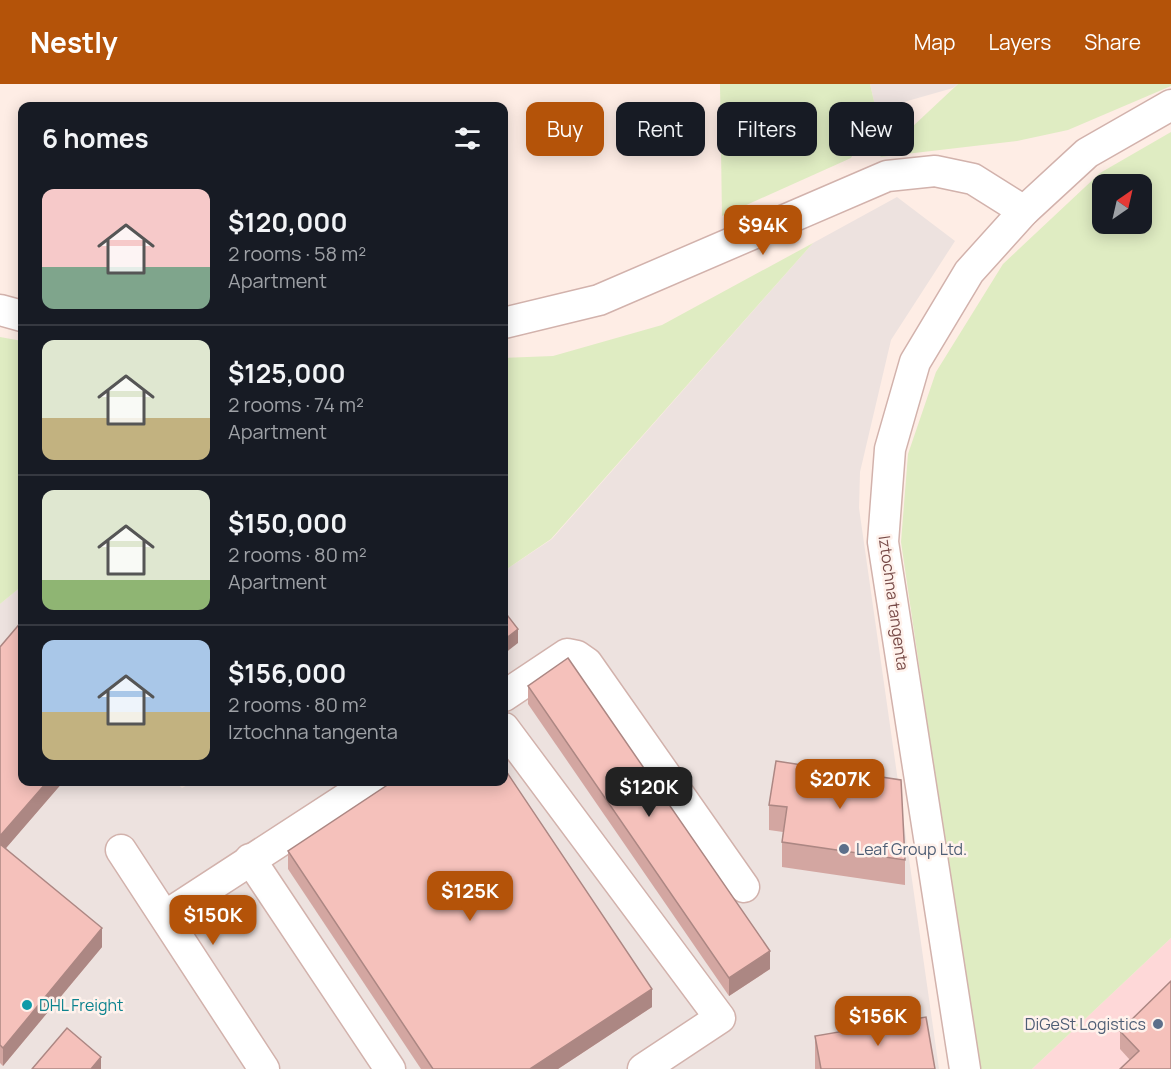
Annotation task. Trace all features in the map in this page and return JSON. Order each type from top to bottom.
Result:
[{"type":"street","name":"Iztochna tangenta","points":[[965,1069],[883,542],[890,449],[915,362],[969,273],[1024,211],[1087,153],[1171,105]]},
{"type":"street","points":[[508,322],[599,300],[886,176],[935,171],[973,179],[1024,211]]},
{"type":"street","points":[[0,310],[18,315]]},
{"type":"street","points":[[508,693],[567,654],[578,656],[587,663],[744,887]]},
{"type":"street","points":[[508,733],[720,1018],[643,1069]]},
{"type":"street","points":[[165,916],[365,786]]},
{"type":"street","points":[[121,850],[264,1069]]},
{"type":"street","points":[[250,859],[390,1069]]},
{"type":"shaded area","points":[[870,84],[958,84],[953,88],[904,102],[874,102]]},
{"type":"shaded area","points":[[897,197],[955,241],[891,340],[860,472],[859,508],[939,1069],[0,1069],[0,604],[18,589],[18,786],[180,786],[182,788],[186,786],[508,786],[508,568],[552,539],[813,243]]},
{"type":"shaded area","points":[[1171,938],[1171,1069],[1032,1069]]},
{"type":"green space","points":[[720,84],[870,84],[874,102],[829,102],[829,156],[852,156],[851,158],[722,216],[721,156],[817,156],[817,102],[720,102]]},
{"type":"green space","points":[[958,84],[1171,84],[1171,86],[1068,130],[1017,141],[914,153],[914,125]]},
{"type":"green space","points":[[1171,132],[1171,938],[1032,1069],[978,1069],[901,542],[908,454],[936,372],[1003,264],[1092,181],[1092,234],[1152,234],[1152,174],[1099,174]]},
{"type":"green space","points":[[813,243],[551,539],[508,568],[508,358],[553,356],[662,325]]},
{"type":"green space","points":[[0,337],[18,340],[18,589],[0,604]]},
{"type":"building","points":[[508,616],[518,629],[508,637]]},
{"type":"building","points":[[18,626],[18,786],[44,786],[0,836],[0,647]]},
{"type":"building","points":[[568,658],[770,951],[729,978],[528,686]]},
{"type":"building","name":"Leaf Group Ltd.","points":[[776,761],[901,780],[905,860],[782,842],[787,807],[769,805]]},
{"type":"building","points":[[508,774],[652,989],[530,1069],[433,1069],[288,851],[386,786],[508,786]]},
{"type":"building","name":"DHL Freight","points":[[0,844],[102,928],[3,1048],[0,1045]]},
{"type":"building","name":"DiGeSt Logistics","points":[[1171,981],[1171,1069],[1120,1069],[1139,1051],[1120,1031]]},
{"type":"building","points":[[926,1017],[935,1069],[821,1069],[815,1036]]},
{"type":"building","points":[[67,1028],[101,1057],[91,1069],[32,1069]]},
{"type":"place","name":"Leaf Group Ltd.","points":[[844,849]]},
{"type":"place","name":"DHL Freight","points":[[27,1005]]},
{"type":"place","name":"DiGeSt Logistics","points":[[1158,1024]]}]
